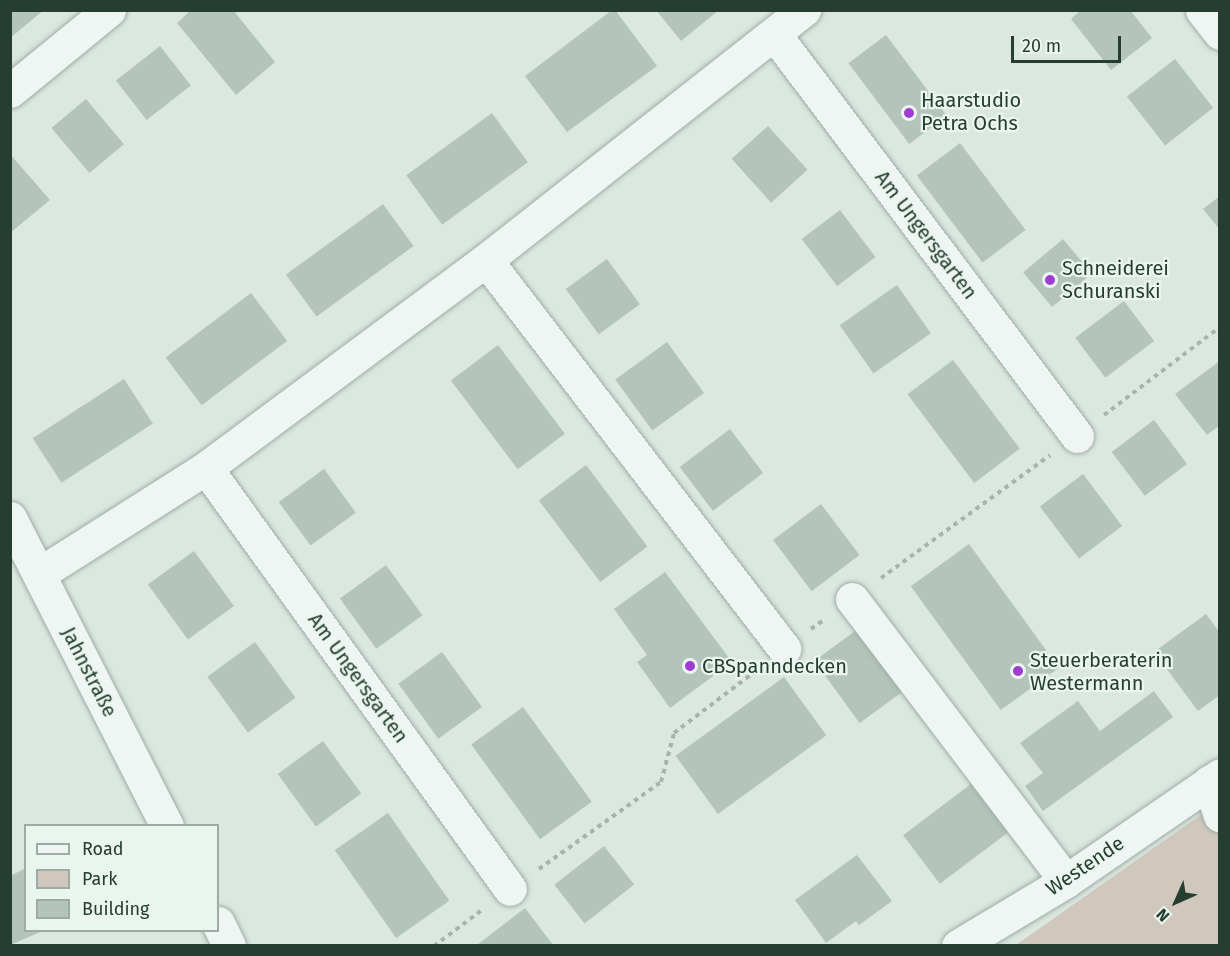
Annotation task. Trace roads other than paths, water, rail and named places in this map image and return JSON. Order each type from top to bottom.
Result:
[{"type":"street","points":[[10,91],[109,10]]},
{"type":"street","points":[[39,574],[207,468],[486,260],[804,10]]},
{"type":"street","points":[[1202,10],[1220,33]]},
{"type":"street","name":"Am Ungersgarten","points":[[775,35],[1077,436]]},
{"type":"street","points":[[486,260],[784,649]]},
{"type":"street","name":"Am Ungersgarten","points":[[207,468],[510,889]]},
{"type":"street","name":"Jahnstraße","points":[[10,518],[166,824]]},
{"type":"street","points":[[852,599],[1066,881]]},
{"type":"street","name":"Westende","points":[[958,945],[1066,881],[1214,779],[1220,815]]},
{"type":"street","points":[[219,925],[229,945]]},
{"type":"place","name":"Haarstudio Petra Ochs","points":[[909,113]]},
{"type":"place","name":"Schneiderei Schuranski","points":[[1050,280]]},
{"type":"place","name":"CBSpanndecken","points":[[690,666]]},
{"type":"place","name":"Steuerberaterin Westermann","points":[[1018,671]]}]
